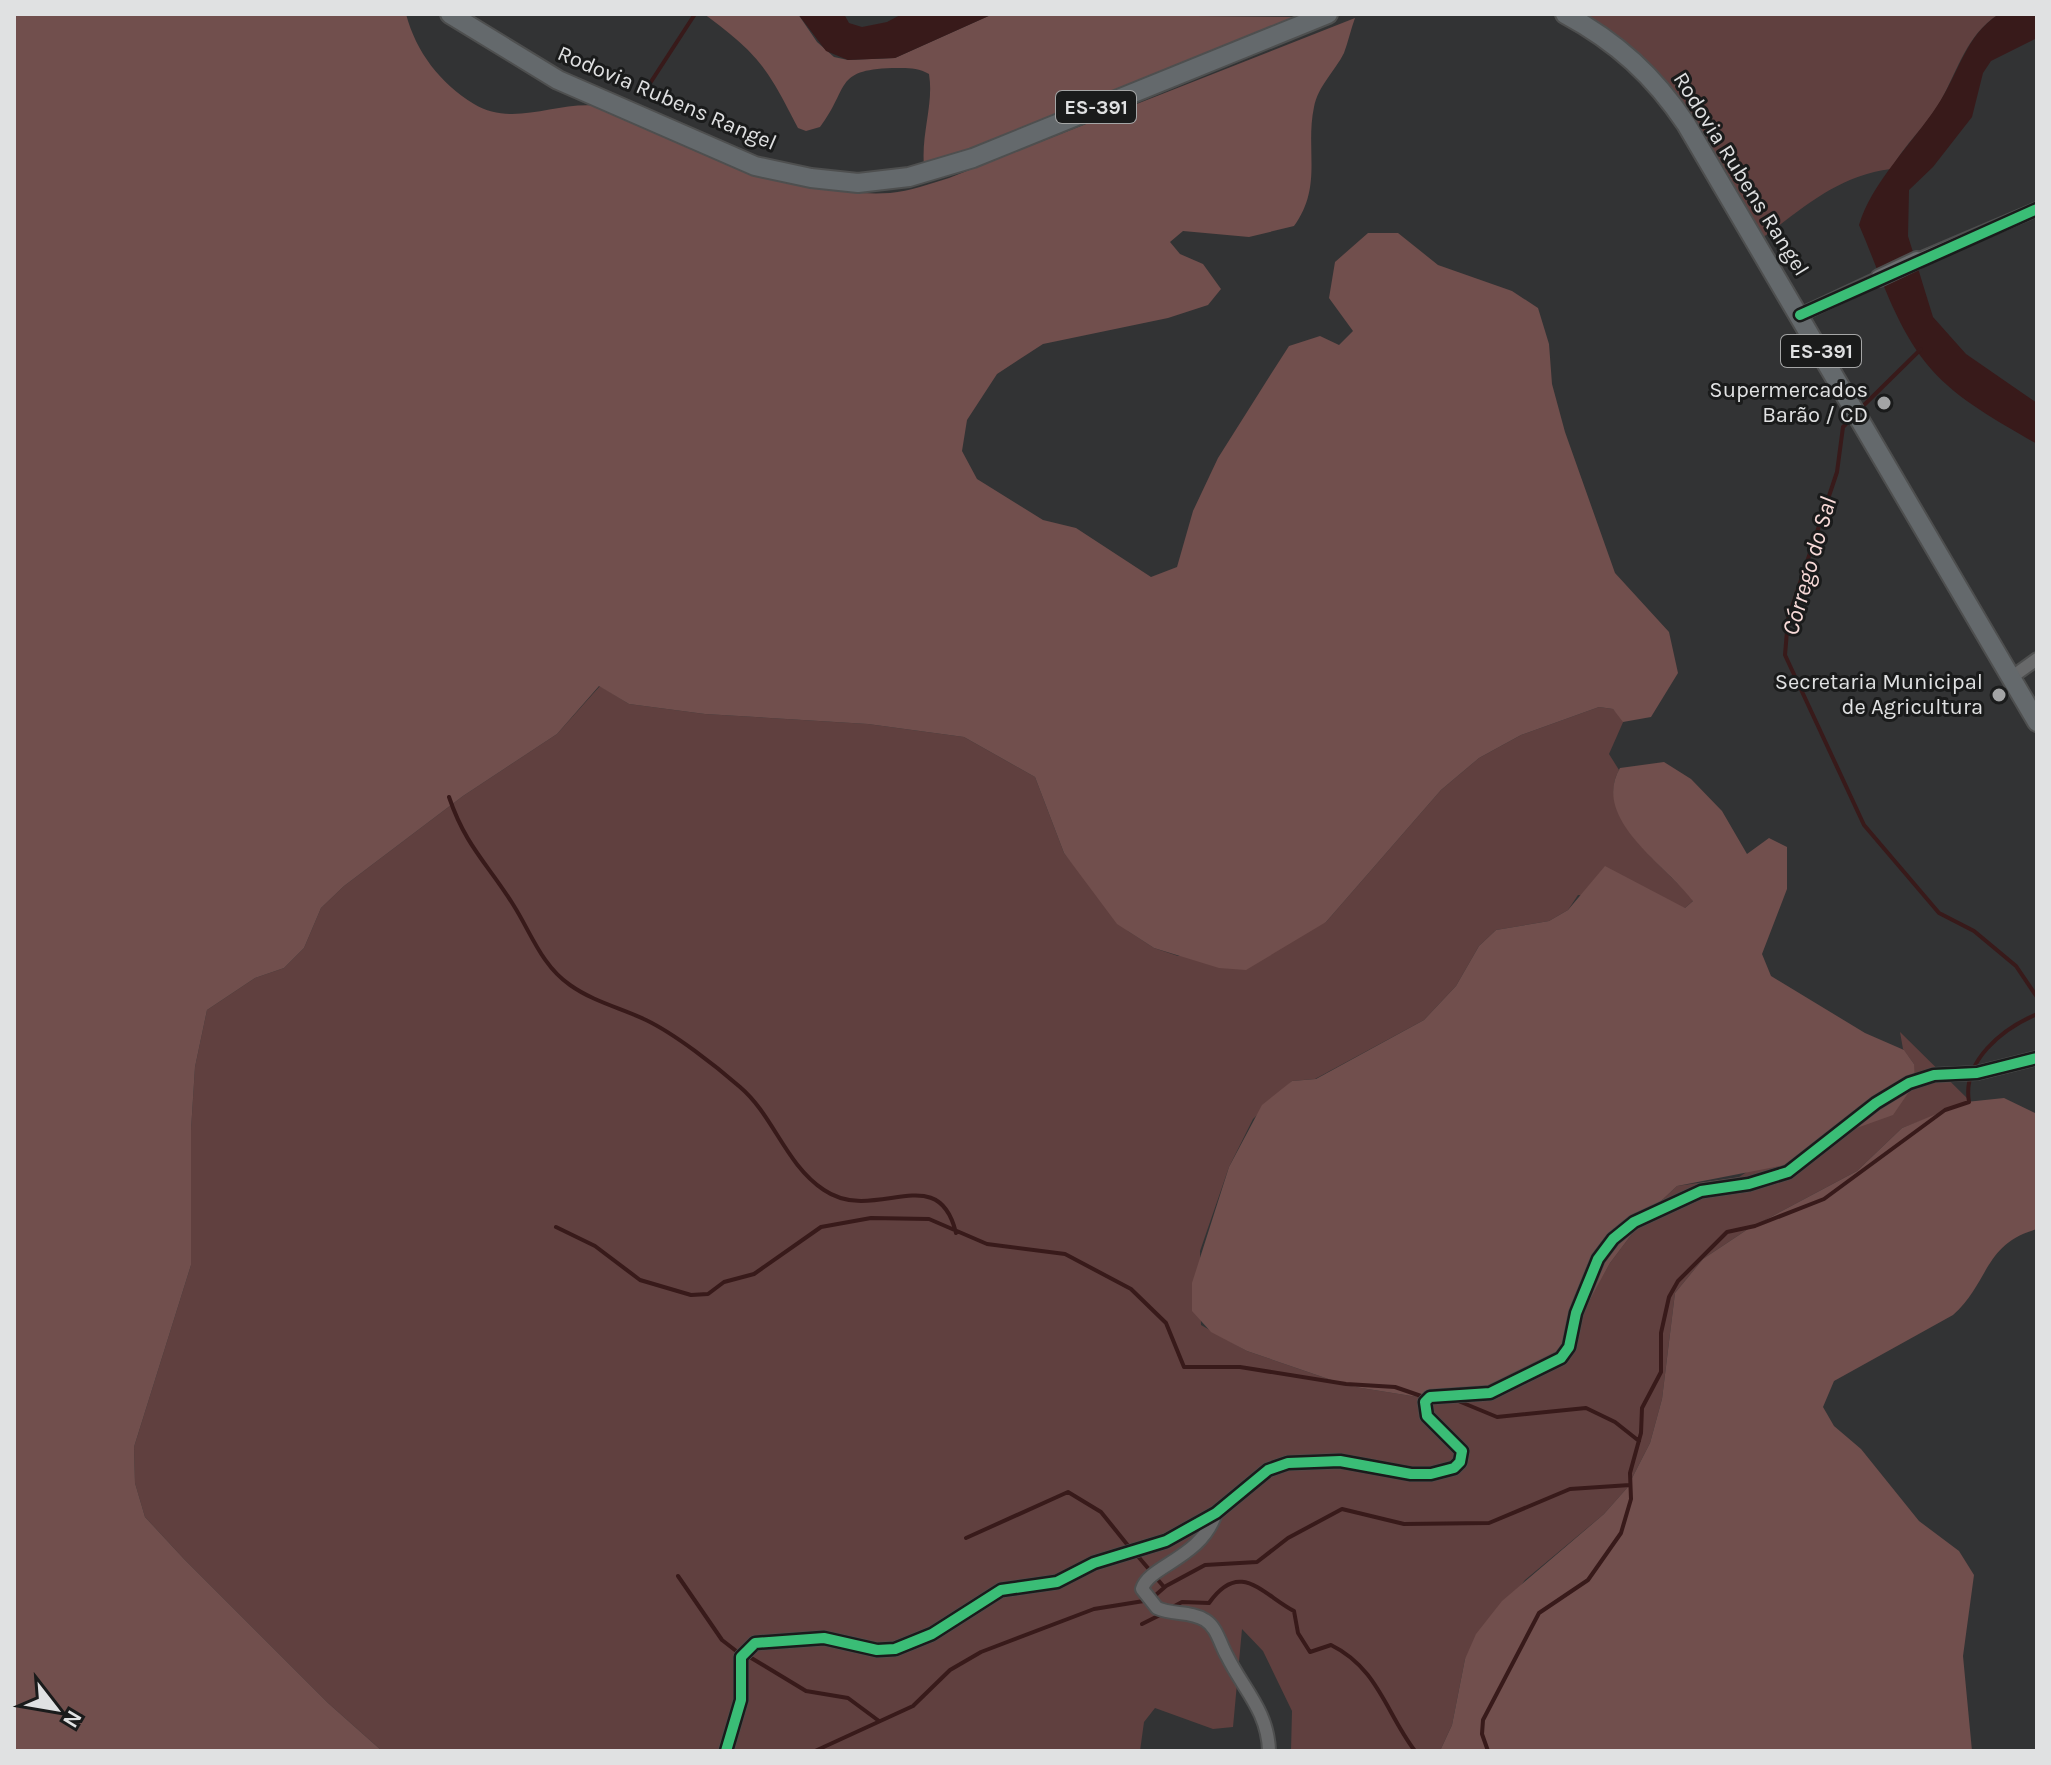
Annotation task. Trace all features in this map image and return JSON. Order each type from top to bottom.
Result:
[{"type":"main road","name":"Rodovia Rubens Rangel","points":[[450,14],[487,40],[558,80],[755,166],[811,178],[858,183],[909,177],[973,158],[1328,14]]},
{"type":"main road","name":"Rodovia Rubens Rangel","points":[[1565,14],[1617,45],[1644,68],[1672,102],[2037,722]]},
{"type":"street","points":[[1800,315],[1917,260],[2037,209]]},
{"type":"street","points":[[2012,677],[2037,659]]},
{"type":"street","points":[[726,1751],[741,1700],[741,1657],[749,1646],[824,1638],[877,1650],[895,1649],[932,1634],[1001,1590],[1057,1582],[1094,1563],[1166,1541],[1216,1513],[1251,1482],[1288,1463],[1340,1461],[1399,1472],[1431,1474],[1454,1468],[1462,1456],[1458,1444],[1427,1416],[1425,1402],[1430,1397],[1490,1393],[1561,1358],[1569,1347],[1587,1280],[1613,1239],[1653,1210],[1701,1191],[1749,1184],[1788,1172],[1876,1103],[1909,1083],[1934,1075],[1977,1073],[2037,1058]]},
{"type":"street","points":[[1216,1513],[1200,1544],[1147,1578],[1143,1594],[1163,1611],[1198,1617],[1211,1624],[1228,1659],[1255,1698],[1264,1720],[1269,1751]]},
{"type":"shaded area","points":[[14,14],[406,14],[423,54],[440,76],[462,96],[490,111],[522,114],[572,106],[605,107],[776,175],[832,190],[861,193],[897,192],[949,178],[1355,18],[1344,53],[1316,99],[1312,123],[1311,182],[1303,211],[1294,226],[1249,237],[1183,231],[1170,242],[1180,254],[1203,264],[1221,289],[1208,305],[1168,318],[1043,344],[997,374],[967,420],[962,451],[977,479],[1043,520],[1076,528],[1151,577],[1177,567],[1193,511],[1218,458],[1289,346],[1320,336],[1339,345],[1353,331],[1329,298],[1335,262],[1368,233],[1398,233],[1438,265],[1512,291],[1538,308],[1549,344],[1552,384],[1565,432],[1615,573],[1669,632],[1678,673],[1651,717],[1623,722],[1613,709],[1599,707],[1521,735],[1479,758],[1441,790],[1326,922],[1246,970],[1219,968],[1154,948],[1117,924],[1064,853],[1035,777],[964,737],[868,724],[705,714],[629,704],[599,686],[557,734],[463,796],[344,886],[321,908],[304,948],[284,968],[255,978],[207,1010],[195,1067],[191,1130],[191,1265],[134,1447],[135,1483],[145,1517],[328,1703],[382,1751],[14,1751]]},
{"type":"shaded area","points":[[704,14],[798,14],[817,42],[834,57],[848,60],[895,58],[993,14],[1301,17],[1002,139],[924,166],[929,74],[902,68],[873,70],[851,77],[820,127],[806,131],[798,128],[769,76],[750,52]]},
{"type":"shaded area","points":[[798,14],[844,14],[849,23],[862,27],[887,22],[902,14],[993,14],[895,58],[848,60],[826,51]]},
{"type":"shaded area","points":[[1580,14],[1999,14],[1978,32],[1940,102],[1891,169],[1854,178],[1822,194],[1762,238],[1707,142],[1665,83],[1612,34]]},
{"type":"shaded area","points":[[1999,14],[2037,14],[2037,38],[1991,61],[1983,73],[1972,117],[1933,167],[1909,190],[1908,236],[1933,317],[1966,354],[2037,403],[2037,444],[1967,401],[1931,369],[1898,319],[1859,225],[1873,194],[1945,94],[1970,45],[1987,23]]},
{"type":"shaded area","points":[[600,686],[629,704],[705,714],[868,724],[964,737],[1035,777],[1064,853],[1128,931],[1154,948],[1178,956],[1326,922],[1441,790],[1479,758],[1521,735],[1599,707],[1613,709],[1624,720],[1609,754],[1619,770],[1614,787],[1616,805],[1624,823],[1637,840],[1694,900],[1685,908],[1578,895],[1568,910],[1549,921],[1496,930],[1479,946],[1456,986],[1424,1020],[1315,1079],[1292,1081],[1253,1119],[1229,1167],[1200,1251],[1201,1325],[1247,1351],[1349,1386],[1449,1402],[1573,1351],[1582,1312],[1610,1263],[1647,1214],[1677,1186],[1739,1177],[1914,1064],[1903,1049],[1900,1032],[1971,1102],[1902,1128],[1857,1171],[1748,1229],[1703,1259],[1675,1293],[1662,1399],[1650,1443],[1627,1488],[1604,1514],[1525,1580],[1465,1659],[1452,1725],[1440,1751],[1291,1751],[1292,1711],[1263,1651],[1242,1629],[1233,1727],[1213,1729],[1155,1708],[1144,1722],[1140,1751],[382,1751],[328,1703],[145,1517],[135,1483],[134,1447],[191,1265],[191,1130],[195,1067],[207,1010],[255,978],[284,968],[304,948],[321,908],[344,886],[463,796],[557,734]]},
{"type":"shaded area","points":[[1664,762],[1691,779],[1722,811],[1747,854],[1769,838],[1787,847],[1787,889],[1762,954],[1771,976],[1865,1033],[1904,1050],[1914,1064],[1915,1083],[1893,1115],[1840,1134],[1806,1161],[1677,1186],[1647,1214],[1610,1263],[1583,1312],[1568,1358],[1449,1402],[1349,1386],[1247,1351],[1211,1332],[1192,1311],[1192,1283],[1229,1167],[1262,1105],[1292,1081],[1316,1079],[1424,1020],[1456,986],[1479,946],[1496,930],[1549,921],[1568,910],[1605,866],[1685,908],[1693,901],[1636,840],[1623,823],[1615,805],[1613,787],[1620,768]]},
{"type":"shaded area","points":[[2004,1098],[2037,1114],[2037,1229],[2019,1236],[1996,1254],[1974,1290],[1953,1315],[1834,1381],[1823,1407],[1834,1426],[1861,1449],[1919,1521],[1959,1551],[1974,1575],[1963,1656],[1972,1751],[1440,1751],[1452,1725],[1465,1659],[1476,1634],[1502,1601],[1604,1514],[1627,1488],[1650,1443],[1662,1399],[1675,1293],[1703,1259],[1748,1229],[1857,1171],[1902,1128],[1966,1102]]},
{"type":"waterway","points":[[645,91],[695,14]]},
{"type":"waterway","points":[[1859,410],[1921,349]]},
{"type":"waterway","name":"Córrego do Sal","points":[[1853,417],[1843,427],[1837,472],[1788,619],[1785,655],[1864,825],[1939,913],[1974,931],[2016,966],[2037,997]]},
{"type":"waterway","points":[[449,797],[470,842],[514,906],[544,959],[560,977],[588,996],[657,1026],[719,1070],[752,1099],[799,1167],[824,1190],[844,1199],[864,1201],[902,1196],[935,1200],[947,1211],[956,1233]]},
{"type":"waterway","points":[[1488,1751],[1482,1734],[1483,1720],[1539,1613],[1588,1580],[1621,1533],[1631,1499],[1630,1473],[1641,1433],[1642,1408],[1661,1372],[1661,1333],[1669,1297],[1678,1281],[1727,1232],[1755,1226],[1824,1199],[1945,1110],[1969,1102],[1968,1087],[1972,1073],[1987,1048],[2011,1028],[2037,1014]]},
{"type":"waterway","points":[[556,1227],[595,1246],[640,1280],[691,1295],[708,1294],[724,1282],[754,1274],[821,1227],[871,1218],[929,1219],[987,1244],[1065,1254],[1131,1289],[1166,1323],[1184,1367],[1240,1367],[1346,1384],[1395,1387],[1424,1397]]},
{"type":"waterway","points":[[1456,1400],[1497,1417],[1586,1408],[1615,1422],[1639,1441]]},
{"type":"waterway","points":[[815,1751],[913,1706],[950,1670],[981,1652],[1094,1609],[1150,1600],[1166,1586],[1205,1565],[1257,1562],[1288,1538],[1342,1509],[1404,1524],[1489,1523],[1570,1489],[1630,1485]]},
{"type":"waterway","points":[[966,1538],[1068,1492],[1101,1512],[1130,1548]]},
{"type":"waterway","points":[[1136,1554],[1164,1587]]},
{"type":"waterway","points":[[678,1576],[722,1640],[740,1654]]},
{"type":"waterway","points":[[1169,1609],[1182,1602],[1209,1603],[1231,1583],[1241,1582],[1261,1589],[1294,1611],[1298,1633],[1310,1652],[1331,1645],[1360,1666],[1380,1692],[1415,1751]]},
{"type":"waterway","points":[[1142,1624],[1162,1614]]},
{"type":"waterway","points":[[748,1656],[806,1691],[848,1698],[879,1721]]},
{"type":"cycle path","points":[[1800,315],[2037,209]]},
{"type":"cycle path","points":[[726,1751],[741,1700],[741,1657],[755,1643],[824,1638],[877,1650],[895,1649],[932,1634],[1001,1590],[1057,1582],[1094,1563],[1166,1541],[1216,1513],[1268,1470],[1288,1463],[1340,1461],[1411,1474],[1431,1474],[1454,1468],[1460,1462],[1462,1451],[1427,1416],[1425,1402],[1430,1397],[1490,1393],[1561,1358],[1569,1347],[1576,1313],[1598,1259],[1613,1239],[1634,1222],[1701,1191],[1749,1184],[1788,1172],[1876,1103],[1909,1083],[1934,1075],[1977,1073],[2037,1058]]},
{"type":"place","name":"Supermercados Barão / CD","points":[[1884,403]]},
{"type":"place","name":"Secretaria Municipal de Agricultura","points":[[1999,695]]}]
